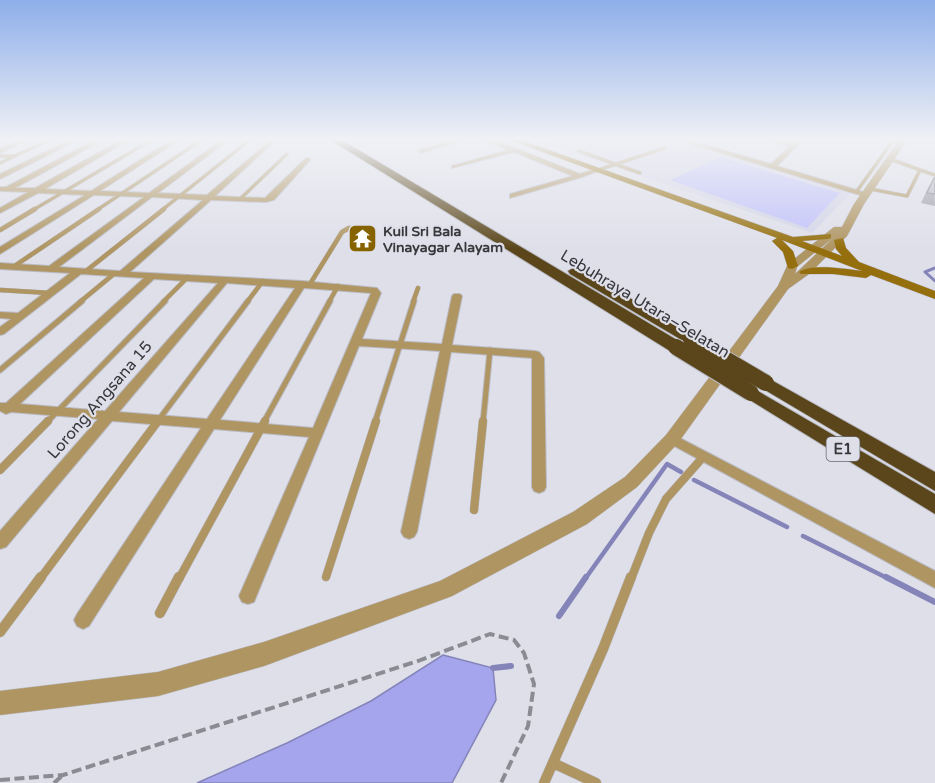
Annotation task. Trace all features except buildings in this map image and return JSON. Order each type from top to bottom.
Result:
[{"type":"highway","name":"Lebuhraya Utara–Selatan","points":[[396,176],[684,343]]},
{"type":"highway","name":"Lebuhraya Utara–Selatan","points":[[407,176],[758,388],[935,505]]},
{"type":"highway","name":"Lebuhraya Utara–Selatan","points":[[758,388],[935,482]]},
{"type":"main road","points":[[608,176],[735,221],[750,231],[779,239],[935,297]]},
{"type":"main road","points":[[779,239],[826,236]]},
{"type":"main road","points":[[779,239],[788,251],[792,266]]},
{"type":"main road","points":[[838,240],[846,255],[869,273]]},
{"type":"main road","points":[[805,272],[869,273]]},
{"type":"street","points":[[2,191],[32,176]]},
{"type":"street","points":[[0,211],[63,176]]},
{"type":"street","points":[[0,251],[120,176]]},
{"type":"street","points":[[51,269],[179,176]]},
{"type":"street","points":[[119,273],[235,176]]},
{"type":"street","points":[[2,191],[240,199],[271,198],[292,176]]},
{"type":"street","points":[[513,196],[580,176]]},
{"type":"street","points":[[805,176],[864,191]]},
{"type":"street","points":[[784,287],[792,266],[838,240],[864,191],[877,176]]},
{"type":"street","points":[[0,703],[158,684],[264,654],[445,589],[580,518],[631,482],[672,439],[784,287],[805,272],[826,236],[846,225]]},
{"type":"street","points":[[0,266],[262,281],[374,290],[376,294],[248,596]]},
{"type":"street","points":[[0,332],[82,271]]},
{"type":"street","points":[[3,410],[153,275]]},
{"type":"street","name":"Lorong Angsana 15","points":[[0,542],[226,279]]},
{"type":"street","points":[[83,620],[209,424],[306,284]]},
{"type":"street","points":[[409,532],[456,296]]},
{"type":"street","points":[[0,315],[20,316]]},
{"type":"street","points":[[356,342],[529,352],[538,358],[538,488]]},
{"type":"street","points":[[3,410],[56,412],[318,433]]},
{"type":"street","points":[[672,439],[935,580]]},
{"type":"lane","points":[[0,230],[92,176]]},
{"type":"lane","points":[[13,267],[149,176]]},
{"type":"lane","points":[[82,271],[205,176]]},
{"type":"lane","points":[[240,199],[265,176]]},
{"type":"lane","points":[[875,176],[864,191],[907,196],[917,176]]},
{"type":"lane","points":[[306,284],[342,232],[349,228],[372,229]]},
{"type":"lane","points":[[0,370],[119,273]]},
{"type":"lane","points":[[0,470],[188,277]]},
{"type":"lane","points":[[0,632],[262,281]]},
{"type":"lane","points":[[160,613],[338,286]]},
{"type":"lane","points":[[326,577],[418,288]]},
{"type":"lane","points":[[0,290],[50,293]]},
{"type":"lane","points":[[474,510],[490,350]]},
{"type":"lane","points":[[544,783],[662,508],[677,485],[705,455]]},
{"type":"lane","points":[[553,763],[596,783]]},
{"type":"path","points":[[0,780],[63,775],[418,661],[490,634],[513,640],[524,653],[534,684],[528,726],[501,783]]},
{"type":"path","points":[[54,783],[63,775]]},
{"type":"shaded area","points":[[640,176],[792,176],[851,193],[812,233]]},
{"type":"shaded area","points":[[680,176],[782,176],[840,193],[807,228],[670,180]]},
{"type":"shaded area","points":[[443,655],[493,668],[496,700],[452,783],[197,783],[287,743],[371,701]]},
{"type":"waterway","points":[[935,268],[925,272],[935,281]]},
{"type":"waterway","points":[[585,579],[667,464],[681,472]]},
{"type":"waterway","points":[[694,480],[787,527]]},
{"type":"waterway","points":[[803,536],[889,579]]},
{"type":"waterway","points":[[559,616],[586,577]]},
{"type":"waterway","points":[[886,577],[935,602]]},
{"type":"waterway","points":[[493,668],[511,666]]},
{"type":"place","name":"Kuil Sri Bala Vinayagar Alayam","points":[[362,239]]}]
